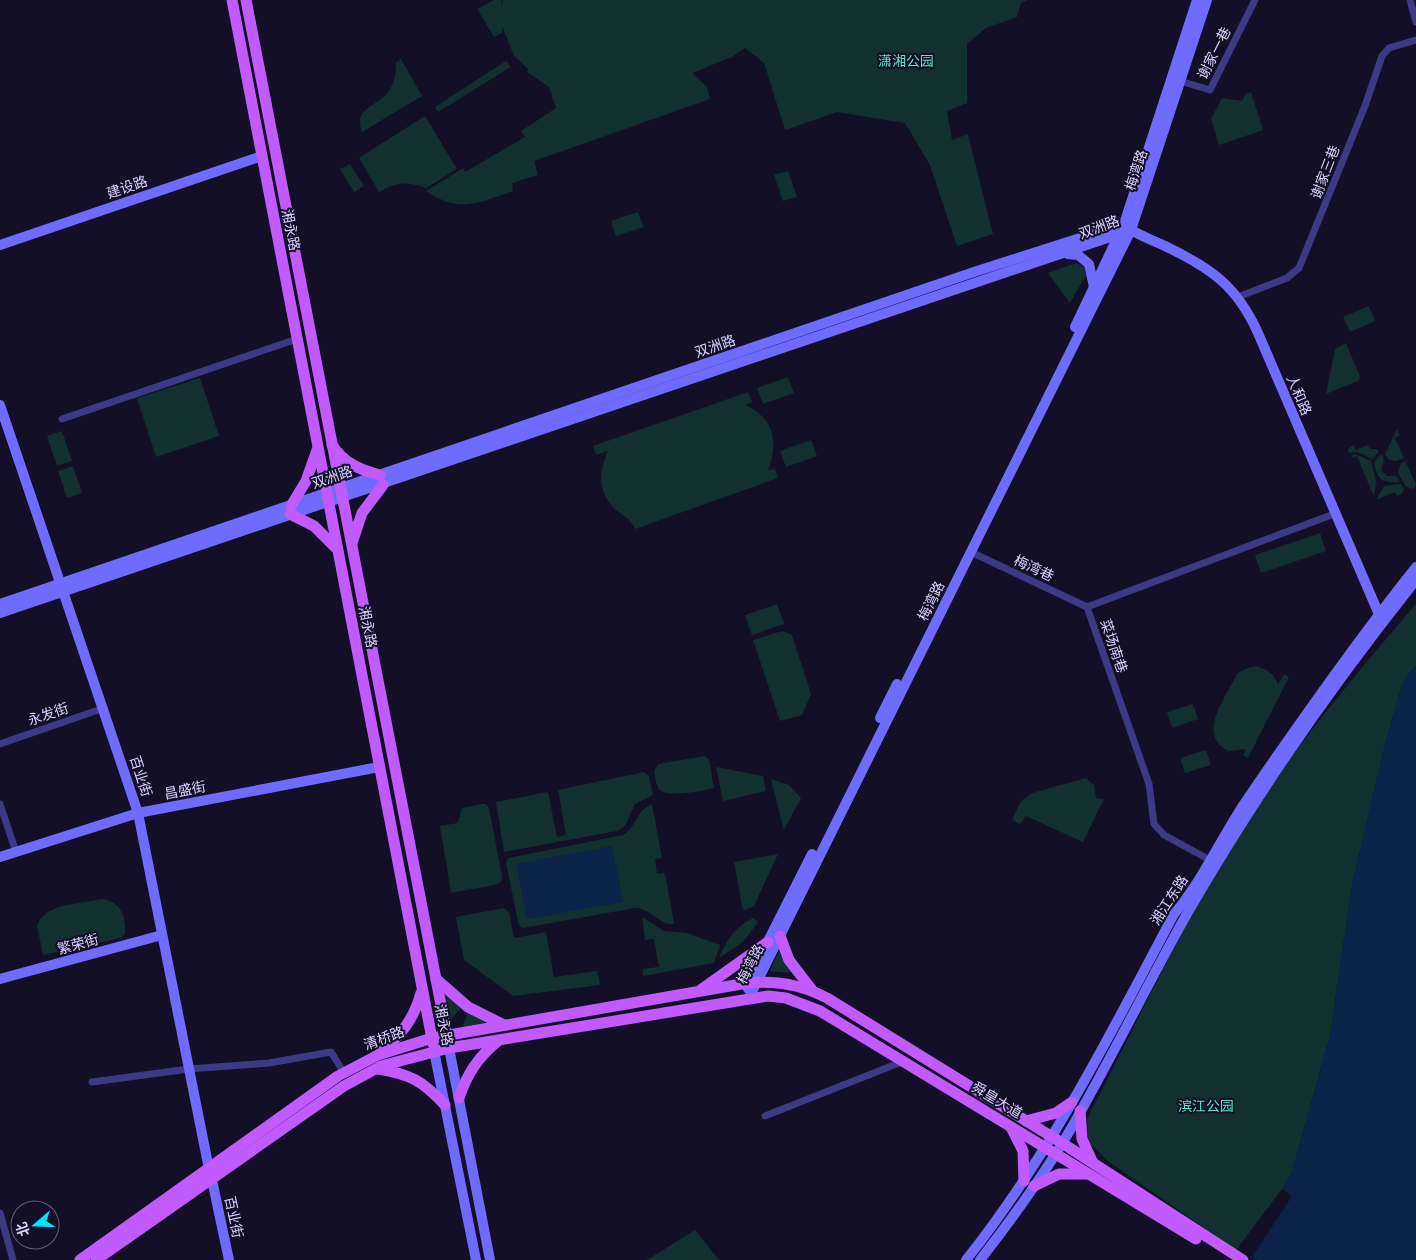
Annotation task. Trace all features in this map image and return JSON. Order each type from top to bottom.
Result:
[{"type":"main road","name":"湘永路","points":[[232,0],[379,767],[476,1260]]},
{"type":"main road","name":"湘永路","points":[[246,0],[340,494],[490,1260]]},
{"type":"main road","name":"梅湾路","points":[[1128,227],[1196,0]]},
{"type":"main road","name":"梅湾路","points":[[774,939],[971,552],[1128,227],[1207,0]]},
{"type":"main road","name":"建设路","points":[[0,245],[262,156]]},
{"type":"main road","name":"双洲路","points":[[1033,259],[1064,254],[1120,235],[1128,227]]},
{"type":"main road","name":"双洲路","points":[[0,613],[62,588],[1128,227]]},
{"type":"main road","name":"人和路","points":[[1128,227],[1206,268],[1225,282],[1238,297],[1258,333],[1380,618]]},
{"type":"main road","name":"梅湾路","points":[[748,998],[752,983],[1120,235]]},
{"type":"main road","points":[[1064,254],[1078,255],[1089,264],[1094,279],[1093,291]]},
{"type":"main road","name":"百业街","points":[[0,405],[4,430],[104,708],[138,813],[210,1175],[229,1260]]},
{"type":"main road","points":[[314,429],[328,426]]},
{"type":"main road","points":[[331,444],[347,462],[381,480],[362,512],[351,547]]},
{"type":"main road","points":[[318,446],[306,481],[290,510],[320,530],[339,552]]},
{"type":"main road","name":"湘江东路","points":[[1076,1106],[1082,1084],[1174,914],[1187,898],[1245,803],[1416,567]]},
{"type":"main road","name":"湘江东路","points":[[980,1260],[1054,1145],[1076,1106],[1092,1089],[1171,942],[1251,807],[1380,618],[1416,580]]},
{"type":"main road","name":"双洲路","points":[[0,604],[62,588]]},
{"type":"main road","points":[[347,597],[360,594]]},
{"type":"main road","name":"昌盛街","points":[[0,858],[138,813],[379,767]]},
{"type":"main road","name":"繁荣街","points":[[0,979],[162,935]]},
{"type":"main road","points":[[698,992],[774,939],[812,990]]},
{"type":"main road","points":[[436,979],[468,1007],[504,1025],[502,1039],[483,1053],[474,1065],[466,1078],[459,1098]]},
{"type":"main road","name":"舜皇大道","points":[[752,983],[775,981],[812,990],[1026,1121],[1054,1145],[1091,1170],[1225,1254],[1243,1260]]},
{"type":"main road","name":"清桥路","points":[[80,1259],[378,1063],[432,1038],[752,983]]},
{"type":"main road","points":[[422,989],[411,1022],[378,1063],[415,1078],[430,1089],[445,1105]]},
{"type":"main road","name":"舜皇大道","points":[[748,998],[786,998],[803,1003],[904,1060],[1010,1125],[1054,1145]]},
{"type":"main road","name":"清桥路","points":[[96,1260],[344,1073],[378,1063],[449,1048],[748,998]]},
{"type":"main road","points":[[1082,1084],[1092,1089]]},
{"type":"main road","points":[[1010,1125],[1023,1151],[1029,1183],[1059,1174],[1091,1170],[1082,1139],[1076,1106],[1026,1121]]},
{"type":"main road","name":"湘江东路","points":[[966,1260],[1029,1183]]},
{"type":"street","name":"谢家一巷","points":[[1180,81],[1210,90],[1255,0]]},
{"type":"street","points":[[1410,0],[1416,22]]},
{"type":"street","name":"谢家三巷","points":[[1238,297],[1287,278],[1299,268],[1365,104],[1382,56],[1389,48],[1416,40]]},
{"type":"street","points":[[62,419],[297,339]]},
{"type":"street","name":"菜场南巷","points":[[1210,860],[1164,835],[1154,824],[1148,784],[1087,607],[1334,514]]},
{"type":"street","name":"梅湾巷","points":[[971,552],[1087,607]]},
{"type":"street","name":"永发街","points":[[0,744],[104,708]]},
{"type":"street","points":[[0,804],[16,852]]},
{"type":"street","points":[[92,1082],[189,1069],[269,1063],[331,1052],[344,1073]]},
{"type":"street","points":[[765,1116],[904,1060]]},
{"type":"street","points":[[0,1213],[13,1260]]},
{"type":"green space","name":"潇湘公园","points":[[494,0],[502,0],[501,9],[503,0],[1027,0],[1021,3],[1017,17],[986,28],[967,44],[967,103],[947,111],[952,140],[968,134],[993,234],[957,246],[930,165],[905,123],[837,112],[785,130],[764,63],[745,48],[732,57],[692,73],[707,87],[710,99],[534,161],[538,175],[512,183],[513,191],[469,204],[459,204],[438,198],[426,191],[463,168],[465,172],[525,137],[521,131],[556,108],[549,87],[527,72],[528,69],[514,56],[502,25],[502,33],[494,37],[477,9]]},
{"type":"green space","points":[[401,59],[422,96],[362,132],[361,117],[368,108],[380,100],[390,89],[395,76],[396,62]]},
{"type":"green space","points":[[506,61],[511,67],[438,112],[435,107]]},
{"type":"green space","points":[[1251,92],[1263,130],[1219,145],[1211,119],[1222,98],[1242,101],[1245,94]]},
{"type":"green space","points":[[425,116],[457,169],[426,188],[413,184],[397,184],[379,192],[359,158]]},
{"type":"green space","points":[[350,164],[364,186],[354,192],[340,169]]},
{"type":"green space","points":[[788,171],[797,197],[783,201],[774,175]]},
{"type":"green space","points":[[638,212],[644,227],[616,236],[611,221]]},
{"type":"green space","points":[[1076,263],[1084,267],[1086,275],[1070,303],[1048,273]]},
{"type":"green space","points":[[1369,306],[1375,321],[1350,332],[1343,317]]},
{"type":"green space","points":[[1346,343],[1360,377],[1358,381],[1326,394],[1335,349]]},
{"type":"green space","points":[[788,377],[794,393],[763,404],[757,388]]},
{"type":"green space","points":[[200,378],[219,436],[156,457],[137,398]]},
{"type":"green space","points":[[748,392],[752,402],[745,405],[762,416],[772,432],[773,450],[768,470],[775,469],[778,478],[635,529],[629,520],[610,504],[603,490],[601,475],[608,451],[596,455],[593,446]]},
{"type":"green space","points":[[1397,429],[1400,435],[1395,438],[1404,458],[1396,461],[1389,460],[1385,454]]},
{"type":"green space","points":[[62,431],[72,461],[57,466],[47,436]]},
{"type":"green space","points":[[811,440],[817,456],[786,467],[780,451]]},
{"type":"green space","points":[[1353,445],[1356,450],[1367,445],[1371,449],[1377,449],[1379,452],[1372,459],[1357,452],[1349,453],[1348,449]]},
{"type":"green space","points":[[1355,454],[1371,461],[1376,482],[1374,497],[1357,456],[1352,458],[1351,456]]},
{"type":"green space","points":[[1381,454],[1384,458],[1381,470],[1387,476],[1396,476],[1400,482],[1389,482],[1379,477],[1374,463]]},
{"type":"green space","points":[[1405,461],[1416,484],[1414,489],[1406,487],[1398,473],[1401,463]]},
{"type":"green space","points":[[73,466],[82,493],[67,498],[58,471]]},
{"type":"green space","points":[[1401,484],[1404,489],[1402,494],[1397,496],[1395,492],[1376,500],[1384,486]]},
{"type":"green space","points":[[1320,533],[1326,551],[1261,573],[1255,555]]},
{"type":"green space","points":[[777,604],[784,624],[752,635],[745,615]]},
{"type":"green space","name":"滨江公园","points":[[1416,604],[1416,665],[1402,684],[1385,745],[1352,885],[1330,1036],[1292,1172],[1282,1189],[1236,1250],[1105,1159],[1088,1141],[1087,1119],[1195,909],[1234,841],[1275,779],[1320,719]]},
{"type":"green space","points":[[782,631],[791,634],[793,638],[811,694],[802,715],[780,721],[753,640]]},
{"type":"green space","points":[[1256,666],[1270,672],[1278,685],[1284,674],[1289,677],[1248,758],[1243,755],[1246,749],[1228,751],[1219,744],[1214,735],[1214,725],[1216,715],[1237,674],[1242,670]]},
{"type":"green space","points":[[1193,704],[1198,719],[1172,728],[1167,712]]},
{"type":"green space","points":[[1206,750],[1211,765],[1185,773],[1180,758]]},
{"type":"green space","points":[[705,756],[709,760],[714,788],[677,794],[660,790],[654,771],[658,764]]},
{"type":"green space","points":[[716,767],[763,776],[766,791],[723,801]]},
{"type":"green space","points":[[644,772],[649,776],[653,795],[635,804],[625,826],[617,831],[504,852],[496,802],[548,792],[557,837],[566,835],[558,790]]},
{"type":"green space","points":[[1086,778],[1094,785],[1096,798],[1104,799],[1083,842],[1026,816],[1020,824],[1012,820],[1021,801],[1032,793]]},
{"type":"green space","points":[[771,779],[789,785],[801,798],[784,830]]},
{"type":"green space","points":[[486,804],[489,808],[502,876],[501,882],[495,885],[451,893],[440,826],[458,823],[462,808]]},
{"type":"green space","points":[[652,804],[662,858],[655,859],[657,874],[665,873],[674,924],[664,922],[647,911],[635,908],[523,928],[519,926],[506,863],[508,858],[623,835],[628,832],[639,814]]},
{"type":"green space","points":[[778,854],[754,906],[743,911],[734,862]]},
{"type":"green space","points":[[101,899],[113,902],[121,910],[125,922],[125,934],[121,938],[43,955],[37,926],[41,918],[47,913],[64,906]]},
{"type":"green space","points":[[504,908],[509,912],[514,938],[546,932],[554,977],[597,971],[600,985],[513,996],[464,960],[456,917]]},
{"type":"green space","points":[[642,917],[664,931],[687,933],[720,945],[714,963],[643,976],[642,969],[659,967],[654,939],[645,940]]},
{"type":"green space","points":[[753,918],[758,922],[743,942],[719,958],[732,935]]},
{"type":"green space","points":[[779,951],[793,973],[770,971]]},
{"type":"green space","points":[[444,993],[462,1007],[450,1020]]},
{"type":"green space","points":[[468,1012],[485,1021],[485,1023],[463,1027]]},
{"type":"green space","points":[[695,1230],[719,1260],[647,1260]]},
{"type":"water","points":[[1416,665],[1416,1260],[1257,1260],[1252,1257],[1292,1196],[1282,1189],[1292,1172],[1330,1036],[1352,885],[1385,745],[1402,684]]},
{"type":"water","points":[[612,846],[623,902],[527,919],[516,864]]}]
